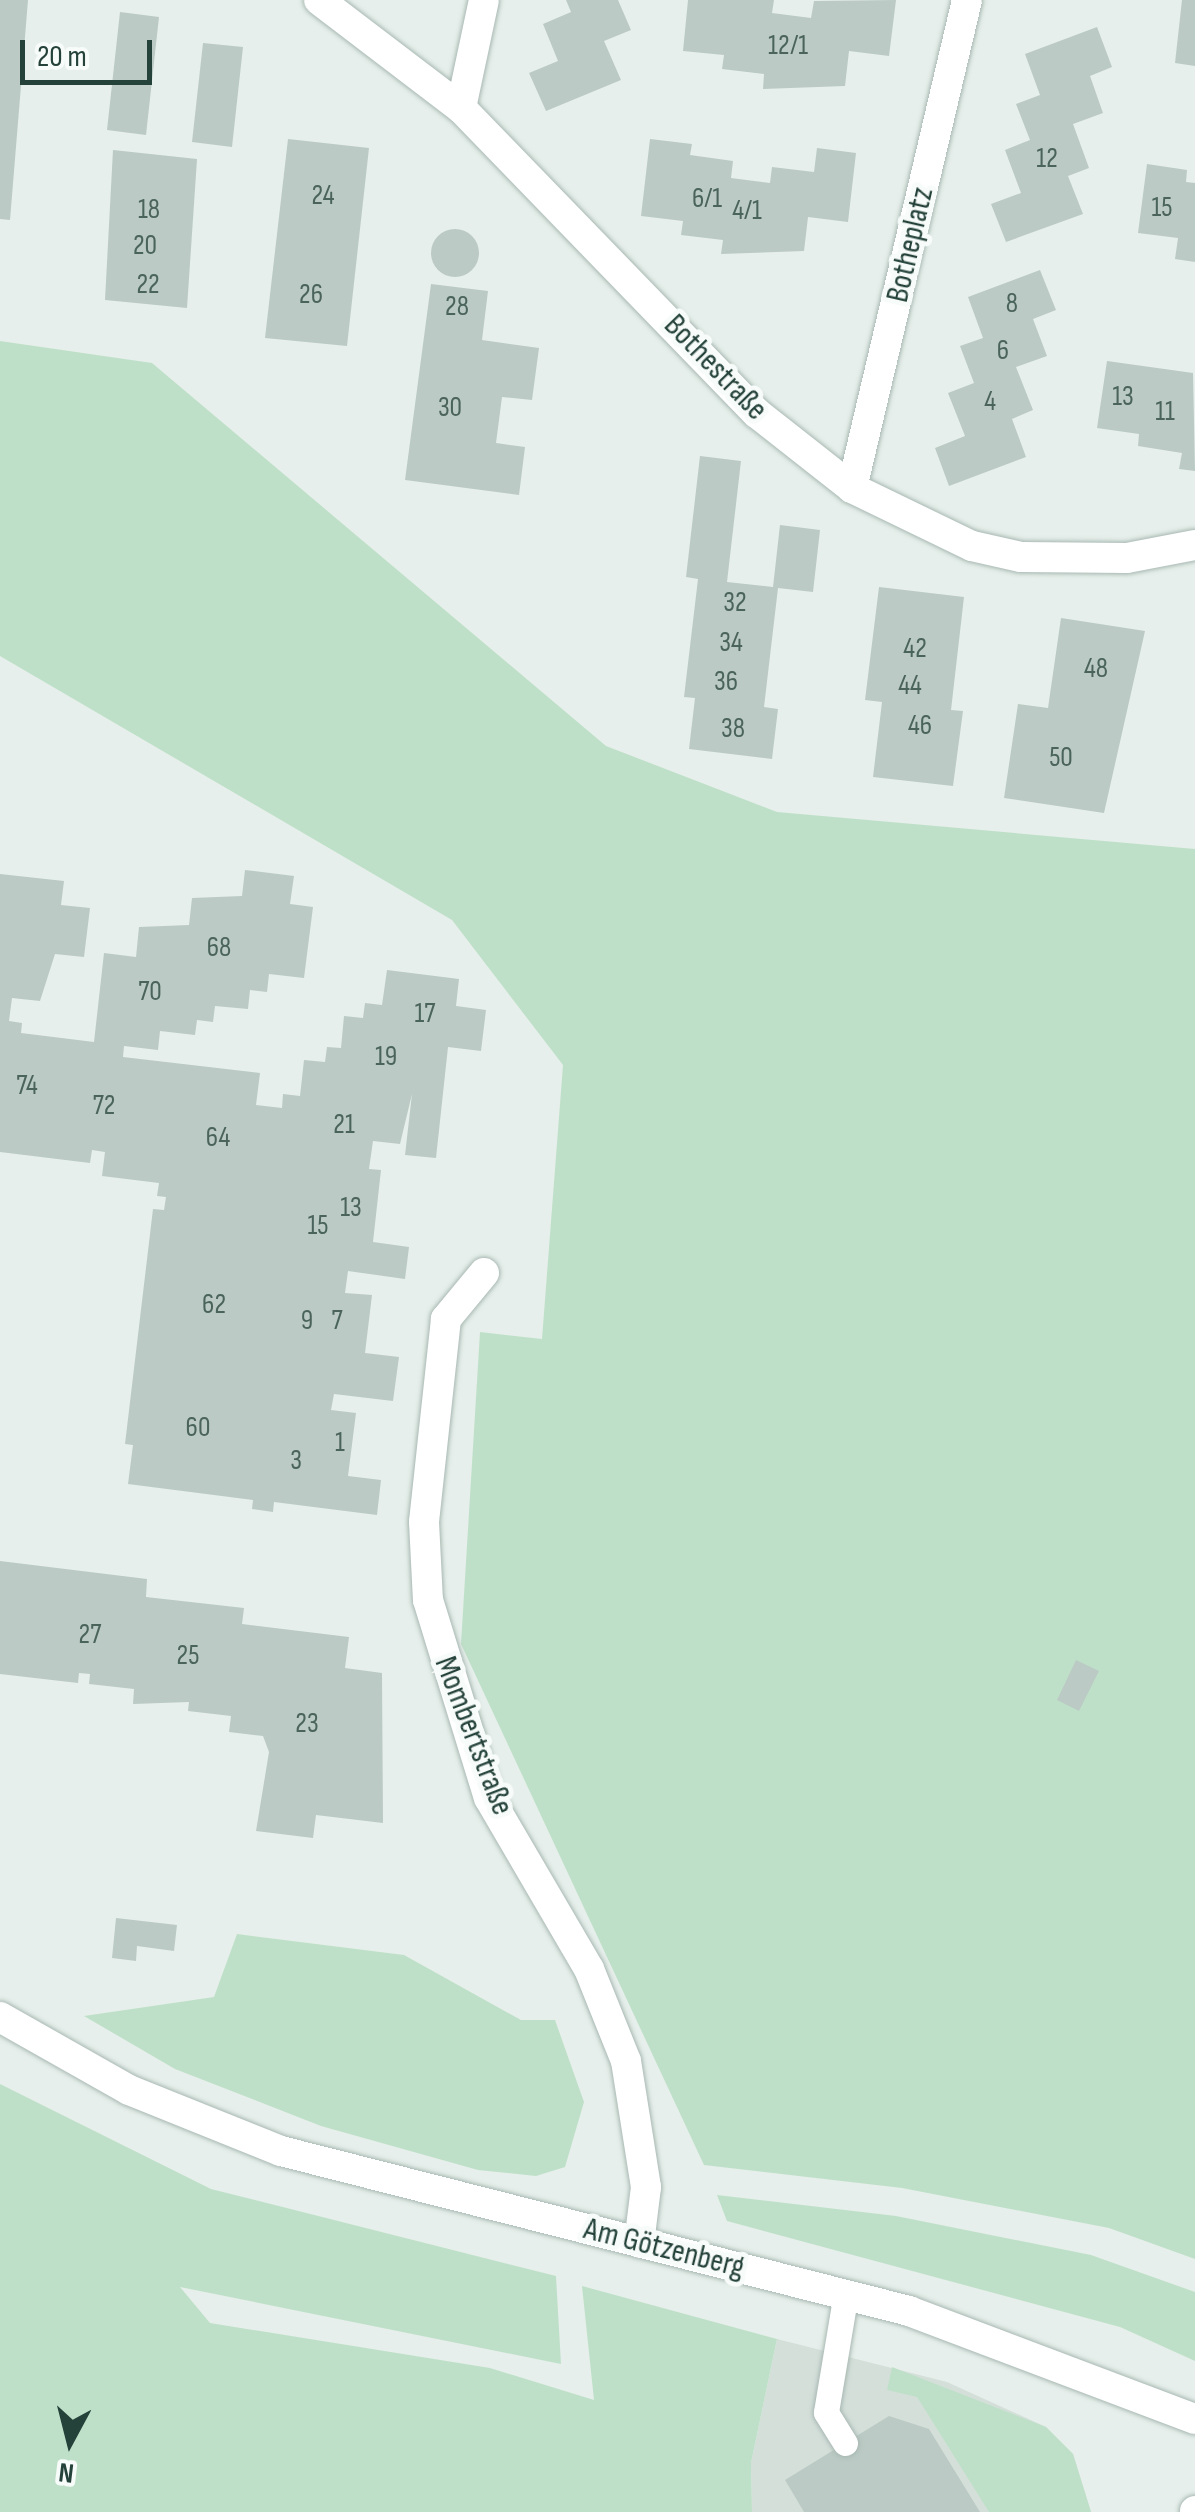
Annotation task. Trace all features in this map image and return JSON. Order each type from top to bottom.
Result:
[{"type":"street","name":"Bothestraße","points":[[319,0],[461,108],[758,414],[852,488],[972,546],[1021,556],[1126,558],[1195,545]]},
{"type":"street","points":[[461,108],[484,0]]},
{"type":"street","name":"Botheplatz","points":[[852,488],[967,0]]},
{"type":"street","name":"Mombertstraße","points":[[484,1273],[446,1319],[424,1522],[428,1600],[490,1798],[589,1969],[626,2061],[646,2187],[639,2243]]},
{"type":"street","name":"Am Götzenberg","points":[[0,2017],[129,2090],[361,2175],[846,2293],[1012,2344],[1195,2419]]},
{"type":"lane","points":[[846,2293],[826,2412],[846,2443]]},
{"type":"shaded area","points":[[777,2339],[947,2382],[1046,2427],[1073,2454],[1091,2512],[752,2512],[751,2463]]},
{"type":"green space","points":[[0,341],[152,363],[606,746],[777,812],[1195,849],[1195,2259],[1109,2228],[902,2188],[704,2165],[461,1644],[480,1332],[542,1339],[563,1065],[452,920],[0,656]]},
{"type":"green space","points":[[237,1934],[404,1955],[521,2020],[555,2020],[584,2102],[565,2167],[536,2176],[478,2170],[321,2126],[175,2069],[84,2016],[214,1997]]},
{"type":"green space","points":[[0,2084],[211,2189],[556,2276],[561,2364],[180,2287],[210,2323],[490,2368],[594,2400],[582,2286],[777,2339],[751,2463],[752,2512],[0,2512]]},
{"type":"green space","points":[[717,2195],[896,2216],[1091,2255],[1195,2292],[1195,2361],[1120,2327],[727,2221]]},
{"type":"green space","points":[[892,2367],[1046,2427],[1073,2454],[1091,2512],[989,2512],[917,2397],[887,2390]]},
{"type":"building","points":[[0,0],[28,0],[10,220],[0,219]]},
{"type":"building","points":[[566,0],[618,0],[631,30],[604,41],[621,80],[546,111],[529,73],[558,61],[543,24],[571,12]]},
{"type":"building","points":[[688,0],[774,0],[772,13],[811,18],[814,1],[896,0],[889,56],[849,51],[845,86],[763,89],[764,74],[722,69],[724,55],[683,51]]},
{"type":"building","points":[[1182,0],[1195,0],[1195,66],[1175,63]]},
{"type":"building","points":[[120,12],[159,17],[146,135],[107,130]]},
{"type":"building","points":[[1097,27],[1112,67],[1090,76],[1103,113],[1073,124],[1089,168],[1068,176],[1083,214],[1006,242],[991,204],[1021,193],[1005,150],[1030,140],[1016,104],[1040,95],[1025,54]]},
{"type":"building","points":[[203,43],[243,47],[232,147],[192,142]]},
{"type":"building","points":[[288,139],[369,148],[347,346],[265,338]]},
{"type":"building","points":[[650,139],[692,144],[690,155],[733,161],[731,178],[770,183],[772,167],[814,172],[817,148],[856,153],[848,222],[808,217],[804,251],[721,254],[723,240],[681,235],[683,221],[641,216]]},
{"type":"building","points":[[113,150],[197,159],[187,308],[105,300]]},
{"type":"building","points":[[1147,164],[1187,170],[1186,182],[1195,183],[1195,262],[1175,259],[1178,238],[1138,233]]},
{"type":"building","points":[[455,229],[472,236],[479,253],[472,270],[455,277],[438,270],[431,253],[438,236]]},
{"type":"building","points":[[1040,270],[1056,310],[1033,319],[1047,356],[1016,367],[1033,410],[1012,419],[1026,457],[949,486],[935,448],[965,436],[948,393],[974,383],[960,346],[983,338],[968,297]]},
{"type":"building","points":[[431,284],[488,291],[482,340],[539,348],[532,400],[502,397],[496,443],[525,447],[519,495],[405,480]]},
{"type":"building","points":[[1107,361],[1193,373],[1195,471],[1179,469],[1182,453],[1138,446],[1139,434],[1097,428]]},
{"type":"building","points":[[700,456],[741,461],[727,582],[773,587],[780,525],[820,530],[813,592],[778,588],[764,707],[778,709],[772,759],[689,749],[695,698],[684,697],[698,579],[686,577]]},
{"type":"building","points":[[879,587],[964,597],[951,710],[963,711],[953,786],[873,777],[882,702],[865,700]]},
{"type":"building","points":[[1061,618],[1145,631],[1104,813],[1004,798],[1018,704],[1048,708]]},
{"type":"building","points":[[245,870],[294,876],[290,904],[313,907],[304,978],[269,974],[267,992],[250,990],[248,1009],[215,1006],[213,1022],[197,1020],[195,1035],[160,1031],[158,1050],[124,1046],[123,1057],[260,1073],[256,1105],[282,1108],[283,1094],[300,1096],[304,1060],[325,1062],[327,1047],[341,1048],[344,1016],[363,1018],[365,1003],[382,1005],[387,970],[459,979],[456,1006],[486,1010],[481,1051],[448,1047],[436,1158],[405,1155],[412,1094],[400,1144],[373,1141],[369,1169],[381,1170],[373,1242],[409,1247],[405,1279],[348,1271],[345,1293],[372,1295],[365,1353],[399,1357],[393,1401],[334,1394],[331,1410],[356,1413],[348,1476],[381,1480],[377,1515],[274,1502],[273,1512],[252,1509],[253,1500],[128,1484],[133,1445],[125,1444],[153,1209],[164,1210],[166,1197],[157,1196],[159,1183],[102,1176],[105,1152],[92,1150],[90,1163],[0,1152],[0,874],[64,881],[61,905],[90,908],[84,957],[55,954],[40,1001],[12,998],[9,1021],[22,1023],[21,1033],[94,1042],[104,953],[136,957],[139,927],[189,925],[192,898],[242,896]]},
{"type":"building","points":[[0,1561],[147,1579],[146,1597],[244,1608],[242,1624],[349,1637],[345,1668],[382,1673],[383,1823],[316,1815],[313,1838],[256,1831],[269,1752],[263,1736],[229,1732],[231,1716],[188,1711],[189,1702],[133,1704],[134,1689],[89,1684],[90,1674],[79,1673],[78,1683],[0,1674]]},
{"type":"building","points":[[1076,1660],[1099,1671],[1079,1711],[1057,1700]]},
{"type":"building","points":[[116,1918],[177,1925],[174,1951],[137,1946],[136,1961],[112,1958]]},
{"type":"building","points":[[889,2416],[929,2429],[980,2512],[804,2512],[785,2480]]}]
